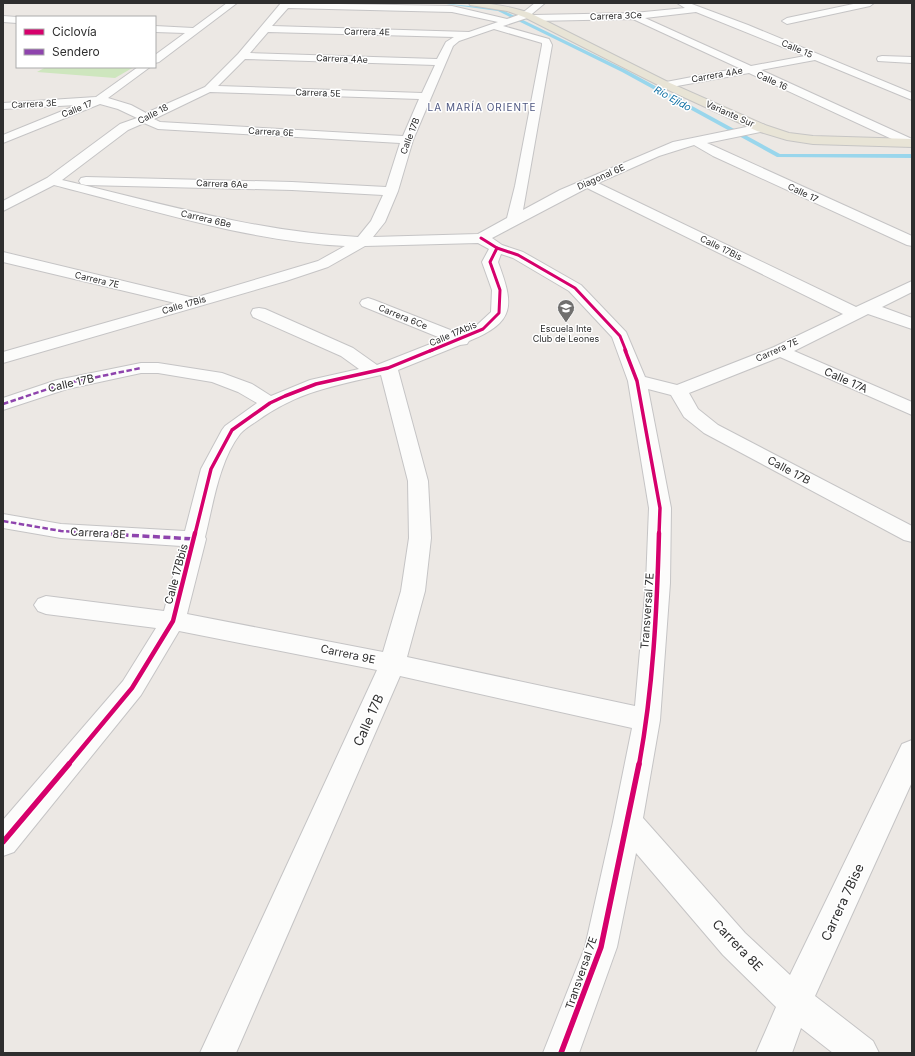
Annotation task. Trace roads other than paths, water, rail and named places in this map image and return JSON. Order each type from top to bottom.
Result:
[{"type":"main road","name":"Variante Sur","points":[[473,3],[509,9],[528,16],[666,85],[762,128],[786,136],[813,140],[912,143]]},
{"type":"street","points":[[156,59],[233,3]]},
{"type":"street","points":[[528,16],[539,3]]},
{"type":"street","name":"Calle 15","points":[[681,3],[912,97]]},
{"type":"street","points":[[787,21],[870,3]]},
{"type":"street","points":[[286,4],[452,9],[509,21]]},
{"type":"street","name":"Calle 18","points":[[3,207],[52,181],[141,116],[209,89],[242,56],[286,4]]},
{"type":"street","name":"Carrera 3Ce","points":[[528,16],[634,16],[698,9]]},
{"type":"street","name":"Calle 17B","points":[[362,242],[378,222],[391,191],[407,140],[449,44],[468,34],[528,16]]},
{"type":"street","name":"Calle 16","points":[[634,16],[912,143]]},
{"type":"street","points":[[3,19],[16,20]]},
{"type":"street","points":[[492,26],[546,41],[522,186],[514,219]]},
{"type":"street","points":[[156,29],[194,31]]},
{"type":"street","name":"Carrera 4E","points":[[266,29],[468,34]]},
{"type":"street","name":"Carrera 4Ae","points":[[242,56],[441,62]]},
{"type":"street","name":"Carrera 4Ae","points":[[666,85],[748,69],[816,58]]},
{"type":"street","points":[[882,59],[912,60]]},
{"type":"street","name":"Calle 17","points":[[3,139],[99,100],[144,68]]},
{"type":"street","name":"Carrera 5E","points":[[209,89],[427,96]]},
{"type":"street","name":"Carrera 3E","points":[[3,106],[99,100],[112,102]]},
{"type":"street","name":"Carrera 6E","points":[[112,102],[158,124],[180,127],[407,140]]},
{"type":"street","name":"Diagonal 6E","points":[[488,243],[514,219],[565,193],[656,153],[676,145],[748,132],[762,128]]},
{"type":"street","name":"Calle 17","points":[[695,141],[717,153],[912,242]]},
{"type":"street","name":"Carrera 6Ae","points":[[52,181],[268,186],[391,191]]},
{"type":"street","name":"Carrera 6Be","points":[[52,181],[239,227],[322,240],[362,242],[488,243]]},
{"type":"street","name":"Calle 17Bis","points":[[587,183],[862,310],[912,324]]},
{"type":"street","points":[[522,186],[565,193]]},
{"type":"street","name":"Calle 17Bis","points":[[3,358],[192,302],[280,278],[323,264],[362,242]]},
{"type":"street","name":"Calle 17Abis","points":[[381,370],[461,340],[483,329],[499,313],[500,290],[490,262],[488,243]]},
{"type":"street","name":"Transversal 7E","points":[[488,243],[518,255],[575,288],[620,336],[637,381],[660,508],[658,583],[646,720],[628,822],[601,947],[561,1053]]},
{"type":"street","name":"Carrera 7E","points":[[3,257],[192,302]]},
{"type":"street","name":"Carrera 7E","points":[[678,391],[780,351],[912,286]]},
{"type":"street","name":"Carrera 6Ce","points":[[368,303],[461,340]]},
{"type":"street","points":[[260,312],[381,370]]},
{"type":"street","name":"Calle 17A","points":[[780,351],[912,409]]},
{"type":"street","name":"Calle 17B","points":[[3,404],[63,384],[141,368],[158,368],[216,377],[245,388],[270,403]]},
{"type":"street","name":"Calle 17B","points":[[218,1053],[394,663],[413,591],[420,538],[418,481],[381,370]]},
{"type":"street","name":"Calle 17Bbis","points":[[3,842],[132,688],[173,621],[195,539],[211,469],[232,430],[270,403],[316,384],[381,370]]},
{"type":"street","points":[[637,381],[678,391]]},
{"type":"street","name":"Calle 17B","points":[[678,391],[691,413],[711,429],[912,535]]},
{"type":"street","name":"Carrera 8E","points":[[3,521],[62,531],[195,539]]},
{"type":"street","name":"Carrera 9E","points":[[46,605],[173,621],[324,649],[394,663],[646,720]]},
{"type":"street","name":"Carrera 7Bise","points":[[774,1053],[795,1002],[912,752]]},
{"type":"street","name":"Carrera 8E","points":[[628,822],[734,944],[795,1002],[861,1053]]},
{"type":"waterway","name":"Río Ejido","points":[[441,3],[499,10],[624,71],[779,156],[912,156]]},
{"type":"place","name":"Escuela Inte Club de Leones","points":[[566,323]]},
{"type":"district","name":"LA MARÍA ORIENTE","points":[[482,107]]}]
